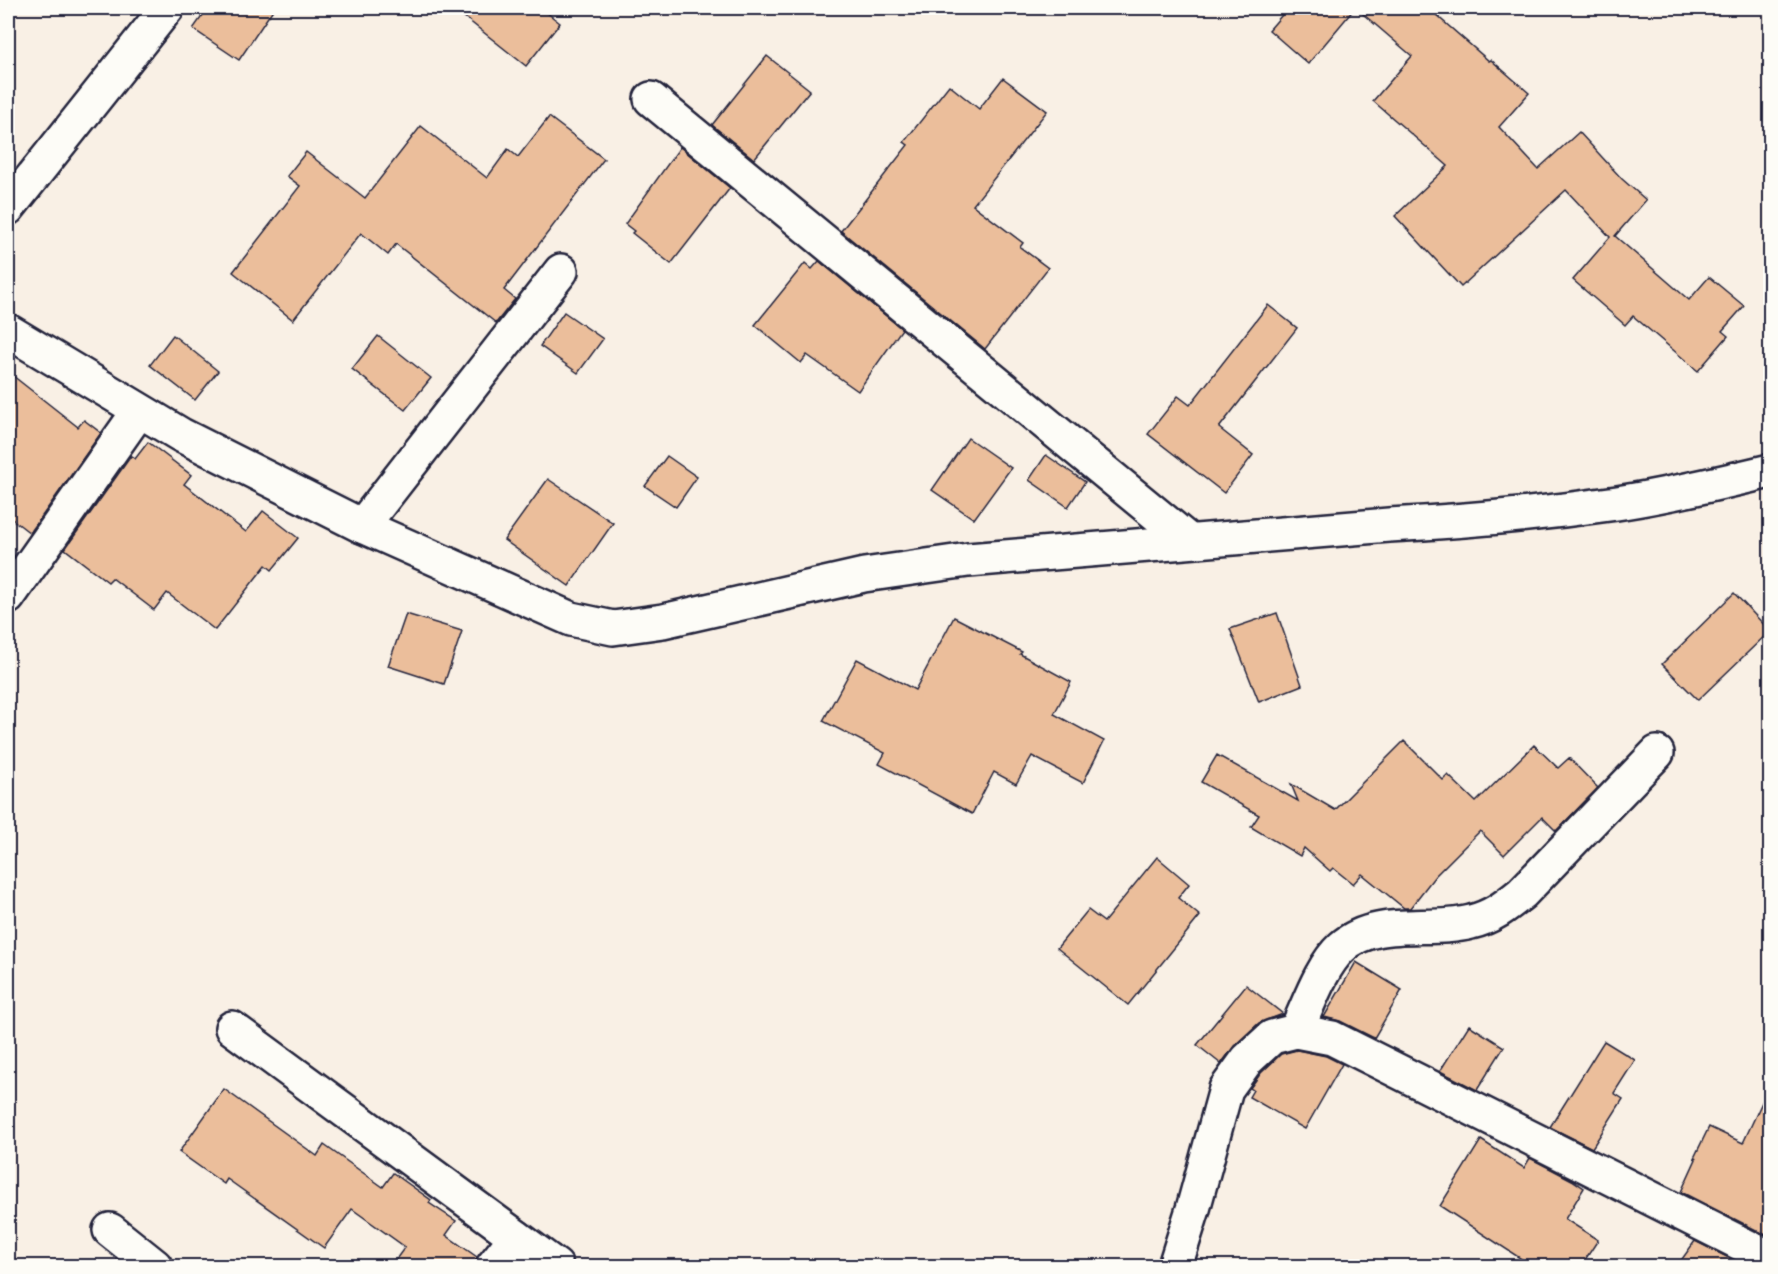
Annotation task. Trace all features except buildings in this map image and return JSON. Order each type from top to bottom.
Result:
[{"type":"street","points":[[8,208],[167,8]]},
{"type":"street","points":[[651,99],[1189,541]]},
{"type":"street","points":[[362,526],[561,271]]},
{"type":"street","points":[[8,331],[181,435],[362,526],[571,619],[613,628],[663,621],[876,573],[968,560],[1389,525],[1455,522],[1538,513],[1620,502],[1770,471]]},
{"type":"street","points":[[8,597],[139,411]]},
{"type":"street","points":[[1296,1032],[1328,964],[1341,947],[1355,937],[1378,930],[1470,922],[1498,912],[1522,893],[1657,753]]},
{"type":"street","points":[[232,1028],[556,1266]]},
{"type":"street","points":[[1175,1266],[1194,1209],[1226,1089],[1247,1060],[1272,1037],[1296,1032],[1332,1038],[1770,1258]]},
{"type":"street","points":[[110,1230],[155,1266]]},
{"type":"street","points":[[494,1266],[516,1237]]}]
